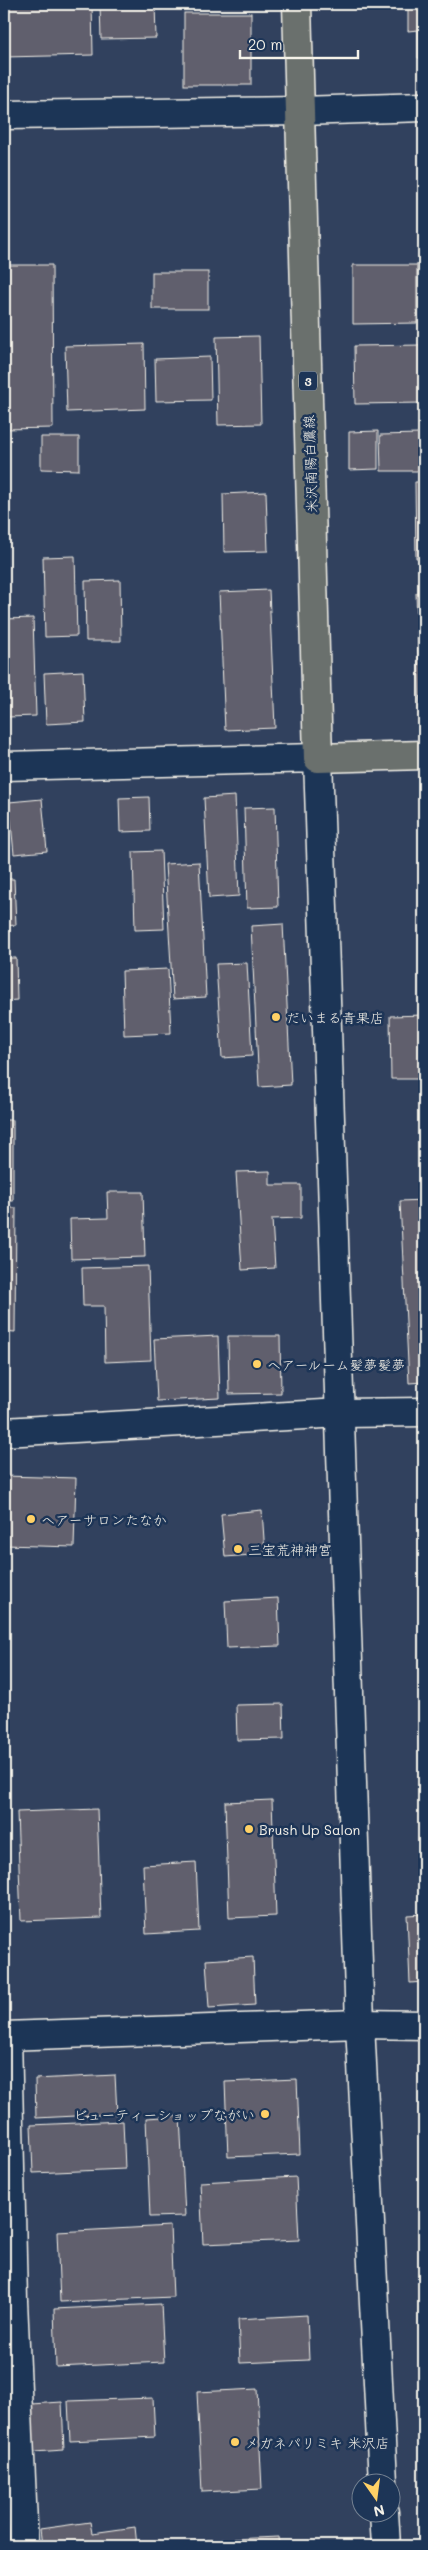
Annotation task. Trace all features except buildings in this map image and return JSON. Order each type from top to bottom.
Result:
[{"type":"main road","name":"米沢南陽白鷹線","points":[[297,4],[318,758]]},
{"type":"main road","points":[[318,758],[424,755]]},
{"type":"street","points":[[4,115],[301,111],[424,107]]},
{"type":"street","points":[[4,766],[318,758],[360,2024],[382,2472]]},
{"type":"street","points":[[4,1432],[341,1413],[424,1412]]},
{"type":"street","points":[[24,2546],[8,2301],[5,2036],[360,2024],[424,2025]]},
{"type":"street","points":[[385,2522],[386,2546]]},
{"type":"place","name":"だいまる青果店","points":[[276,1017]]},
{"type":"place","name":"ヘアールーム髪夢髪夢","points":[[257,1364]]},
{"type":"place","name":"ヘアーサロンたなか","points":[[31,1519]]},
{"type":"place","name":"三宝荒神神宮","points":[[238,1549]]},
{"type":"place","name":"Brush Up Salon","points":[[249,1829]]},
{"type":"place","name":"ビューティーショップながい","points":[[265,2114]]},
{"type":"place","name":"メガネパリミキ 米沢店","points":[[235,2442]]}]
